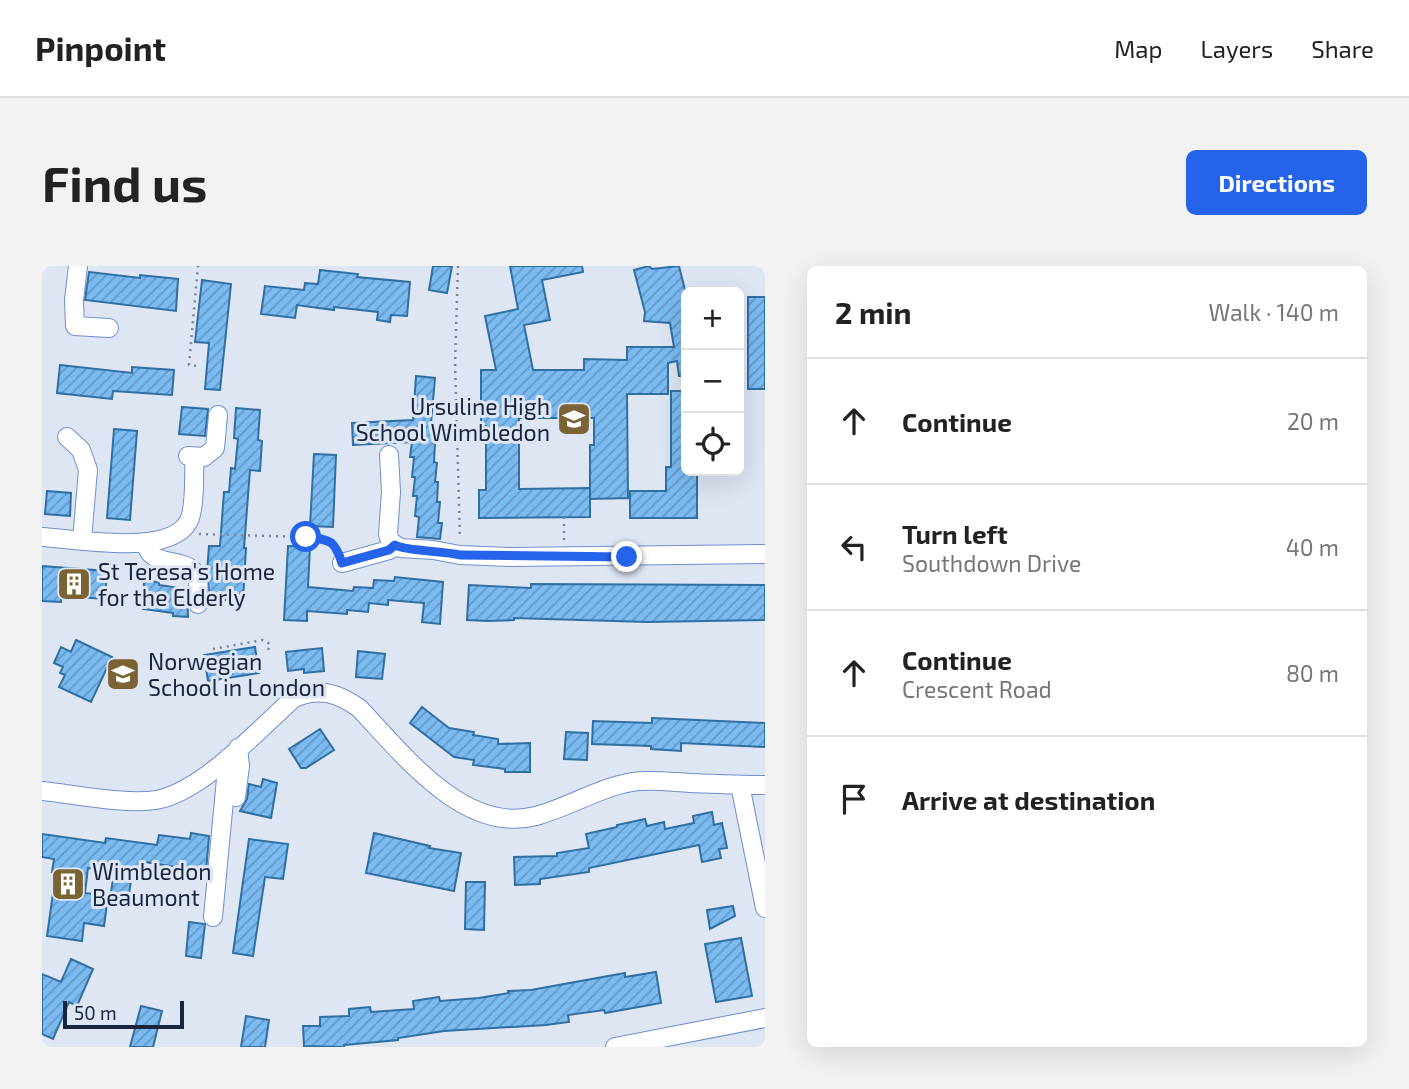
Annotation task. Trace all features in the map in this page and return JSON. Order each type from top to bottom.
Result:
[{"type":"street","points":[[78,266],[74,300],[75,326],[108,328]]},
{"type":"street","points":[[42,537],[145,544],[177,533],[187,525],[191,516],[191,457],[204,457],[215,447],[218,415]]},
{"type":"street","points":[[67,437],[81,450],[88,470],[82,540]]},
{"type":"street","points":[[389,455],[391,492],[388,534],[390,541],[400,548],[460,555],[564,557],[765,554]]},
{"type":"street","points":[[145,544],[151,554],[183,565],[194,572],[197,578],[198,604]]},
{"type":"street","points":[[342,563],[389,550],[395,545]]},
{"type":"street","points":[[42,791],[153,800],[179,792],[233,753],[294,698],[307,692],[345,698],[359,708],[433,783],[461,803],[491,817],[513,821],[538,816],[586,796],[634,782],[765,785]]},
{"type":"street","points":[[230,860],[240,766],[233,753]]},
{"type":"street","points":[[213,917],[233,753]]},
{"type":"street","points":[[740,785],[765,908]]},
{"type":"street","points":[[615,1047],[765,1018]]},
{"type":"path","points":[[196,366],[190,365],[198,266]]},
{"type":"path","points":[[458,266],[455,363],[460,555]]},
{"type":"path","points":[[564,517],[564,557]]},
{"type":"path","points":[[177,533],[329,540],[337,547],[342,563]]},
{"type":"path","points":[[213,649],[263,640],[270,644],[268,650]]},
{"type":"building","points":[[433,266],[452,266],[447,293],[429,290]]},
{"type":"building","points":[[510,266],[582,266],[583,272],[542,280],[550,320],[524,325],[533,370],[584,370],[584,359],[627,360],[627,347],[674,347],[670,323],[644,321],[645,312],[634,270],[649,266],[652,269],[679,266],[684,287],[681,287],[681,376],[677,361],[668,363],[668,394],[627,394],[628,498],[590,499],[590,517],[479,518],[479,490],[486,490],[486,426],[481,426],[481,370],[496,370],[485,316],[518,309]],"holes":[[[519,418],[594,418],[594,445],[590,445],[590,488],[519,489]]]},
{"type":"building","points":[[320,270],[410,282],[407,316],[391,315],[390,322],[377,320],[378,312],[297,305],[295,318],[261,314],[265,286],[304,290],[305,283],[318,284]]},
{"type":"building","points":[[89,272],[178,279],[176,311],[85,300]]},
{"type":"building","points":[[202,280],[231,284],[220,390],[205,389],[209,343],[195,342]]},
{"type":"building","points":[[748,297],[765,297],[765,389],[748,389]]},
{"type":"building","points":[[60,365],[132,373],[132,367],[174,370],[172,395],[113,391],[112,399],[57,393]]},
{"type":"building","points":[[416,376],[435,378],[431,423],[434,424],[434,462],[437,463],[437,502],[440,502],[438,523],[442,523],[440,539],[417,537],[419,517],[415,516],[417,496],[413,496],[415,477],[412,477],[414,457],[410,457],[412,442],[353,445],[352,423],[413,420]]},
{"type":"building","points":[[671,391],[681,391],[681,476],[697,476],[697,518],[630,518],[630,491],[666,491],[666,467],[671,467]]},
{"type":"building","points":[[182,407],[208,409],[205,436],[179,434]]},
{"type":"building","points":[[236,408],[260,410],[258,440],[262,441],[260,471],[250,470],[243,601],[210,599],[207,572],[209,546],[220,546],[224,492],[229,492],[231,468],[235,469],[238,439],[234,438]]},
{"type":"building","points":[[114,429],[137,431],[130,520],[107,518]]},
{"type":"building","points":[[314,454],[336,455],[333,527],[310,526]]},
{"type":"building","points":[[47,491],[71,493],[70,516],[45,514]]},
{"type":"building","points":[[288,546],[310,547],[308,587],[353,591],[354,587],[373,588],[374,580],[394,581],[395,577],[443,582],[440,624],[422,622],[424,603],[388,600],[388,605],[369,603],[368,612],[347,610],[347,614],[307,611],[307,621],[284,620]]},
{"type":"building","name":"St Teresa's Home for the Elderly","points":[[42,566],[107,571],[105,599],[61,596],[61,602],[42,601]]},
{"type":"building","points":[[144,581],[187,589],[188,617],[143,609]]},
{"type":"building","points":[[531,584],[765,585],[765,620],[467,620],[469,585],[531,588]]},
{"type":"building","points":[[76,640],[112,657],[91,702],[59,687],[65,675],[60,673],[63,667],[54,663],[61,647],[71,652]]},
{"type":"building","points":[[255,647],[259,673],[208,681],[204,655]]},
{"type":"building","points":[[322,648],[324,671],[288,671],[286,652]]},
{"type":"building","points":[[358,651],[385,654],[382,679],[356,677]]},
{"type":"building","points":[[422,707],[449,728],[498,739],[498,744],[530,743],[530,772],[505,772],[505,769],[473,765],[474,760],[454,757],[410,723]]},
{"type":"building","points":[[652,718],[765,723],[765,747],[681,743],[681,751],[651,749],[651,746],[592,744],[593,721],[652,723]]},
{"type":"building","points":[[320,729],[334,750],[306,768],[301,768],[289,749]]},
{"type":"building","points":[[566,732],[588,733],[587,760],[564,759]]},
{"type":"building","points":[[263,779],[277,783],[271,818],[240,811],[247,799],[249,784],[261,787]]},
{"type":"building","points":[[712,812],[714,825],[722,823],[727,848],[719,849],[721,858],[702,862],[699,845],[589,868],[589,872],[540,879],[540,884],[515,885],[514,857],[557,856],[557,853],[589,848],[586,834],[617,825],[645,819],[647,826],[664,822],[665,829],[694,823],[693,816]]},
{"type":"building","points":[[191,833],[209,836],[206,872],[145,862],[143,876],[132,874],[129,894],[111,892],[114,872],[88,868],[85,893],[108,896],[104,926],[84,923],[82,941],[47,936],[56,872],[52,872],[54,859],[42,857],[42,834],[105,843],[106,838],[157,845],[159,835],[190,839]]},
{"type":"building","points":[[374,833],[430,846],[429,848],[461,853],[454,891],[366,873]]},
{"type":"building","points":[[249,839],[288,844],[283,879],[265,877],[253,956],[233,953]]},
{"type":"building","points":[[466,882],[485,882],[484,930],[465,929]]},
{"type":"building","points":[[733,906],[735,916],[710,929],[707,910]]},
{"type":"building","points":[[189,922],[205,924],[201,958],[186,956]]},
{"type":"building","points":[[741,938],[752,996],[716,1002],[705,944]]},
{"type":"building","points":[[71,959],[93,969],[77,1006],[69,1002],[53,1039],[42,1034],[42,974],[61,982]]},
{"type":"building","points":[[656,972],[661,1003],[605,1013],[604,1010],[568,1015],[569,1022],[546,1025],[444,1031],[344,1047],[304,1046],[303,1026],[320,1026],[320,1017],[349,1016],[349,1009],[370,1007],[371,1012],[414,1009],[413,1001],[439,997],[440,1001],[479,998],[625,973],[625,977]]},
{"type":"building","points":[[141,1006],[162,1011],[153,1047],[130,1047]]},
{"type":"building","points":[[246,1016],[269,1020],[265,1047],[241,1047]]},
{"type":"place","name":"Ursuline High School Wimbledon","points":[[574,419]]},
{"type":"place","name":"St Teresa's Home for the Elderly","points":[[74,584]]},
{"type":"place","name":"Norwegian School in London","points":[[123,674]]},
{"type":"place","name":"Wimbledon Beaumont","points":[[68,884]]},
{"type":"route","points":[[306,537],[329,540],[337,547],[342,563],[389,550],[395,545],[400,548],[460,555],[627,557]]}]
